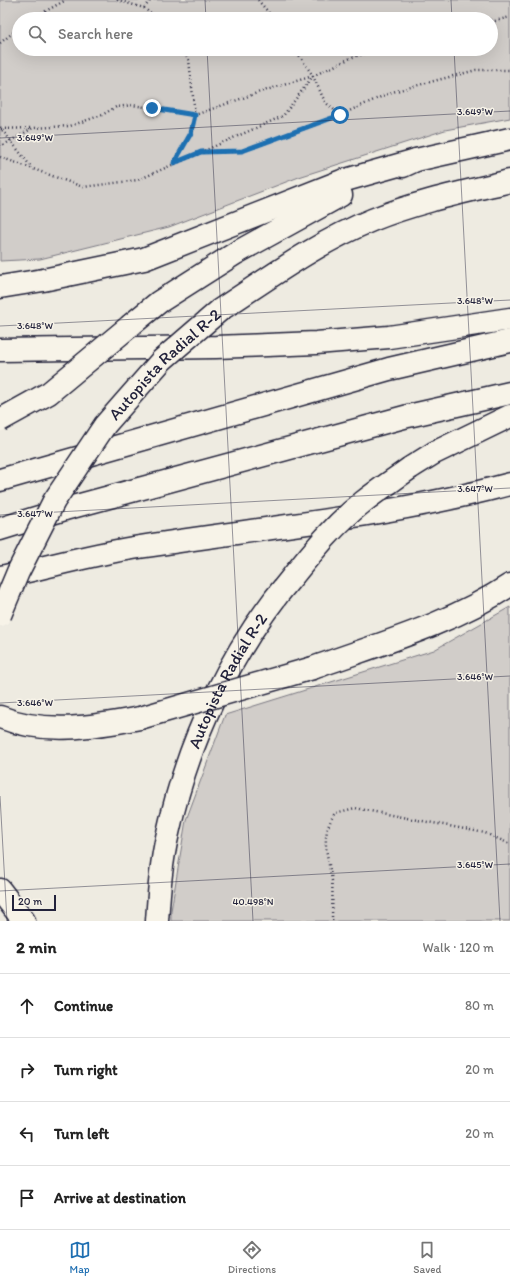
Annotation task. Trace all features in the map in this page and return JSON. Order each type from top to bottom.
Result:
[{"type":"highway","points":[[0,287],[43,280],[144,259],[342,182],[416,160],[510,139]]},
{"type":"highway","points":[[0,420],[49,393],[159,302],[250,245],[326,202],[416,160]]},
{"type":"highway","name":"Autopista Radial R-2","points":[[0,615],[18,572],[54,501],[105,425],[162,360],[220,310],[312,250],[372,220],[442,197],[510,181]]},
{"type":"highway","points":[[0,282],[43,280]]},
{"type":"highway","points":[[0,350],[216,347],[316,343],[390,337],[510,319]]},
{"type":"highway","points":[[0,480],[389,369],[510,341]]},
{"type":"highway","points":[[0,528],[408,416],[510,393]]},
{"type":"highway","name":"Autopista Radial R-2","points":[[157,921],[160,878],[167,834],[182,778],[205,718],[229,671],[260,619],[324,538],[362,502],[412,474],[434,453],[510,416]]},
{"type":"highway","points":[[412,474],[510,432]]},
{"type":"highway","points":[[0,577],[132,548],[322,522],[429,502],[510,484]]},
{"type":"highway","points":[[0,717],[19,725],[66,729],[106,725],[140,718],[313,668],[425,627],[491,598],[510,585]]},
{"type":"highway","points":[[0,890],[24,921]]},
{"type":"path","points":[[44,12],[66,0]]},
{"type":"path","points":[[117,0],[144,8],[149,12]]},
{"type":"path","points":[[144,8],[151,0]]},
{"type":"path","points":[[258,0],[268,12]]},
{"type":"path","points":[[498,20],[510,17]]},
{"type":"path","points":[[0,43],[12,34]]},
{"type":"path","points":[[174,163],[191,133],[195,115],[189,60],[186,56]]},
{"type":"path","points":[[299,56],[313,76],[325,102],[340,115]]},
{"type":"path","points":[[0,128],[70,126],[102,115],[116,107],[132,105],[195,115],[260,92],[313,76],[357,56]]},
{"type":"path","points":[[201,152],[242,151],[340,115],[392,92],[476,70],[510,70]]},
{"type":"path","points":[[0,157],[32,168],[57,179],[83,187],[138,180],[283,116],[313,76]]},
{"type":"path","points":[[0,128],[32,168]]},
{"type":"path","points":[[0,147],[33,128]]},
{"type":"path","points":[[332,921],[332,882],[325,846],[327,825],[335,813],[355,808],[486,833],[510,844]]},
{"type":"shaded area","points":[[0,0],[510,0],[510,118],[445,130],[299,177],[169,227],[40,259],[0,261]]},
{"type":"shaded area","points":[[510,607],[510,921],[171,921],[171,911],[186,820],[225,715],[434,650]]},
{"type":"route","points":[[152,108],[195,115],[191,133],[174,163],[201,152],[242,151],[340,115]]}]
